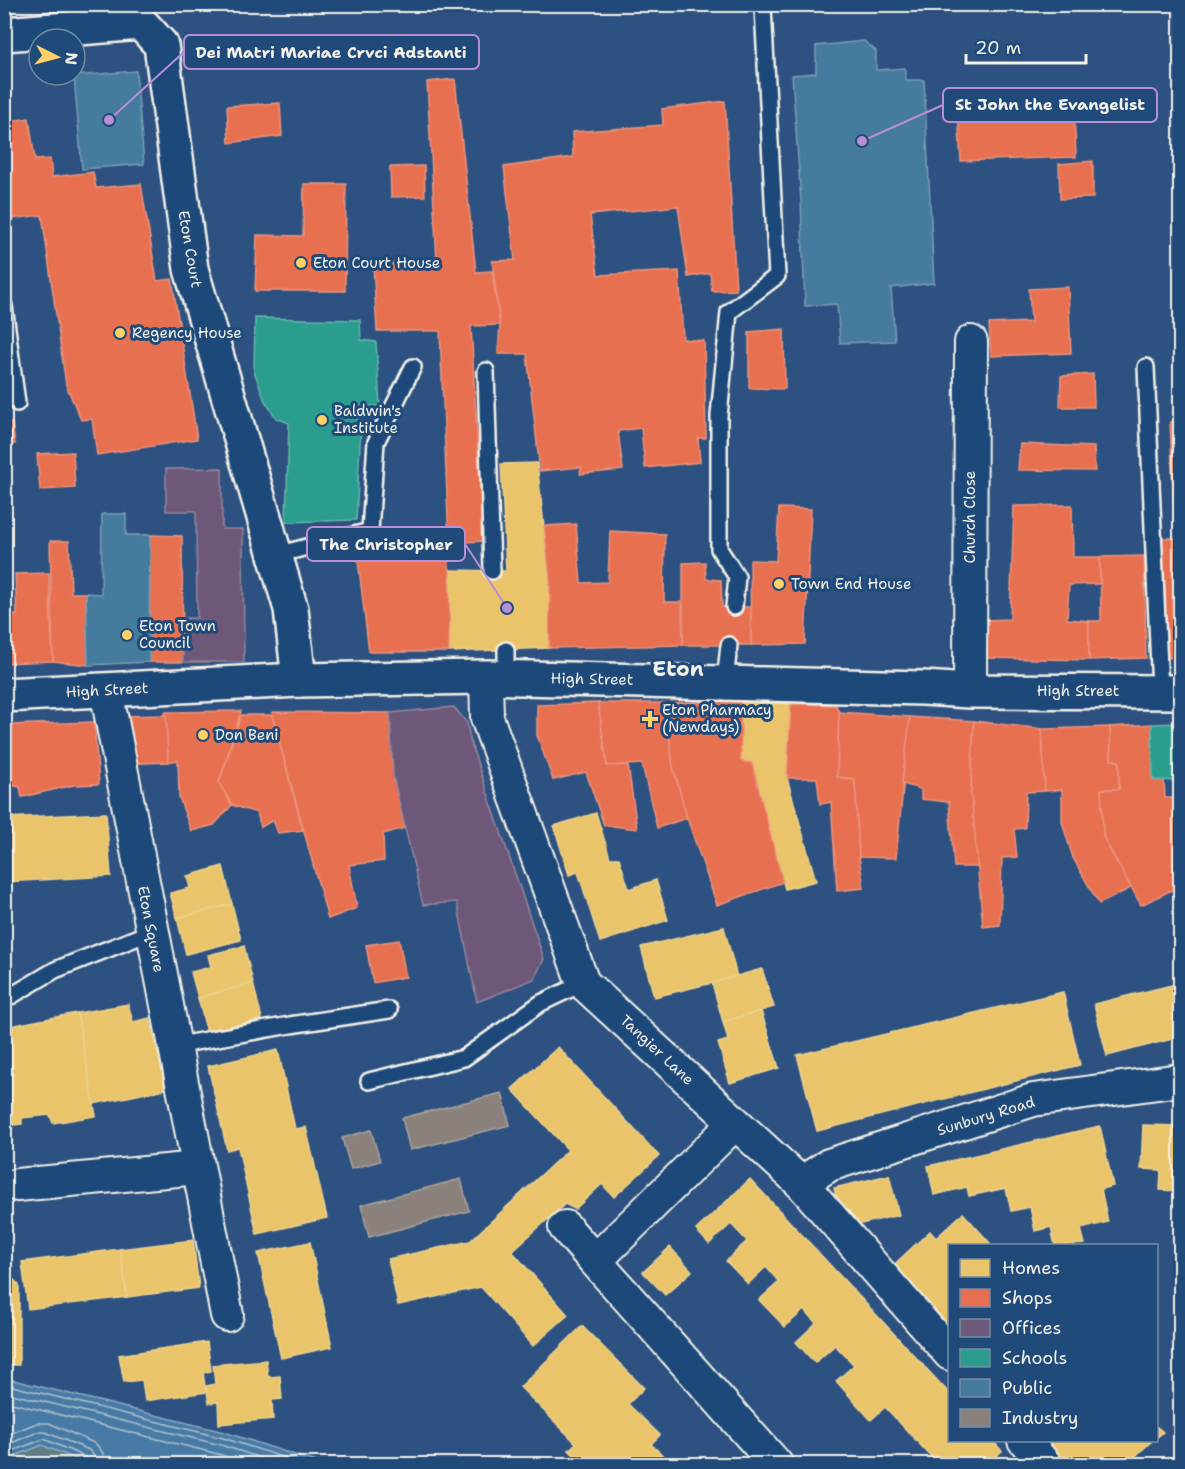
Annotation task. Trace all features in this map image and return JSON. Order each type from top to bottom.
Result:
[{"type":"main road","name":"Eton Court","points":[[4,34],[141,22],[161,45],[191,269],[291,609],[299,681]]},
{"type":"main road","name":"High Street","points":[[4,695],[299,681],[499,668],[725,682],[923,687],[970,691],[1170,692]]},
{"type":"street","name":"Church Close","points":[[970,691],[971,342]]},
{"type":"street","name":"Tangier Lane","points":[[499,668],[487,718],[583,982],[801,1183],[948,1352]]},
{"type":"street","name":"Eton Square","points":[[106,690],[173,1046],[227,1315]]},
{"type":"street","name":"Sunbury Road","points":[[801,1183],[830,1165],[1033,1100],[1180,1080]]},
{"type":"street","points":[[595,1262],[735,1123]]},
{"type":"street","points":[[17,1185],[198,1168]]},
{"type":"street","points":[[566,1227],[776,1464]]},
{"type":"street","points":[[1026,1442],[1045,1464]]},
{"type":"lane","points":[[734,607],[737,577],[719,549],[719,416],[729,312],[777,276],[763,7]]},
{"type":"lane","points":[[4,306],[17,403]]},
{"type":"lane","points":[[276,555],[370,531],[376,442],[413,367]]},
{"type":"lane","points":[[1146,367],[1170,692]]},
{"type":"lane","points":[[486,371],[492,571]]},
{"type":"lane","points":[[725,682],[729,645]]},
{"type":"lane","points":[[11,996],[55,970],[151,932]]},
{"type":"lane","points":[[369,1081],[464,1058],[540,1003],[583,982]]},
{"type":"lane","points":[[173,1046],[290,1024],[389,1010]]},
{"type":"green space","points":[[42,1445],[89,1464],[5,1464],[5,1460]]},
{"type":"water","points":[[5,1378],[224,1432],[323,1464],[89,1464],[42,1445],[5,1460]]},
{"type":"building: Homes","points":[[537,463],[550,580],[549,648],[449,652],[450,570],[506,571],[501,464]]},
{"type":"building: Homes","points":[[741,701],[791,704],[787,778],[816,881],[785,889],[752,763],[741,761]]},
{"type":"building: Homes","points":[[106,813],[111,876],[4,882],[4,818]]},
{"type":"building: Homes","points":[[596,813],[610,858],[619,858],[629,889],[656,880],[668,920],[600,942],[578,872],[569,875],[554,826]]},
{"type":"building: Homes","points":[[223,866],[232,904],[177,918],[170,893],[190,888],[187,876]]},
{"type":"building: Homes","points":[[232,904],[241,940],[186,954],[177,918]]},
{"type":"building: Homes","points":[[724,927],[737,977],[654,997],[641,947]]},
{"type":"building: Homes","points":[[244,946],[253,983],[198,998],[191,972],[211,967],[208,955]]},
{"type":"building: Homes","points":[[762,969],[774,1007],[723,1022],[712,983]]},
{"type":"building: Homes","points":[[253,983],[262,1019],[207,1033],[198,998]]},
{"type":"building: Homes","points":[[1180,983],[1180,1037],[1107,1056],[1094,1004]]},
{"type":"building: Homes","points":[[1063,992],[1080,1065],[817,1131],[797,1055]]},
{"type":"building: Homes","points":[[128,1004],[133,1022],[150,1018],[166,1089],[93,1104],[77,1013]]},
{"type":"building: Homes","points":[[761,1011],[779,1068],[730,1083],[718,1043],[728,1040],[723,1022]]},
{"type":"building: Homes","points":[[77,1013],[96,1116],[53,1123],[50,1115],[22,1118],[22,1124],[4,1126],[4,1027]]},
{"type":"building: Homes","points":[[558,1047],[659,1156],[614,1197],[602,1184],[575,1209],[565,1204],[512,1251],[568,1315],[533,1346],[481,1287],[398,1305],[388,1259],[470,1241],[568,1150],[512,1089]]},
{"type":"building: Homes","points":[[278,1050],[295,1129],[306,1127],[327,1218],[257,1234],[238,1147],[227,1150],[208,1066]]},
{"type":"building: Homes","points":[[1143,1125],[1180,1126],[1180,1191],[1160,1190],[1161,1170],[1141,1169]]},
{"type":"building: Homes","points":[[1100,1126],[1113,1186],[1101,1189],[1108,1222],[1081,1229],[1085,1244],[1055,1244],[1051,1227],[1035,1231],[1030,1207],[1011,1211],[1006,1188],[969,1196],[967,1187],[934,1195],[928,1166]]},
{"type":"building: Homes","points":[[889,1175],[899,1215],[844,1228],[834,1188]]},
{"type":"building: Homes","points":[[750,1179],[948,1392],[948,1442],[994,1442],[1002,1451],[987,1464],[938,1464],[885,1407],[871,1420],[836,1381],[854,1365],[835,1345],[815,1363],[796,1342],[816,1323],[804,1310],[785,1327],[759,1300],[779,1282],[766,1267],[748,1284],[726,1261],[747,1241],[731,1224],[709,1244],[696,1230]]},
{"type":"building: Homes","points":[[963,1213],[990,1243],[948,1244],[948,1340],[886,1272],[930,1231],[936,1238]]},
{"type":"building: Homes","points":[[193,1240],[199,1288],[127,1297],[120,1249]]},
{"type":"building: Homes","points":[[310,1242],[332,1347],[281,1358],[258,1253]]},
{"type":"building: Homes","points":[[670,1247],[692,1271],[665,1295],[643,1272]]},
{"type":"building: Homes","points":[[120,1249],[127,1297],[28,1309],[22,1262]]},
{"type":"building: Homes","points":[[4,1270],[19,1285],[19,1365],[4,1365]]},
{"type":"building: Homes","points":[[582,1326],[644,1388],[628,1404],[660,1435],[651,1444],[672,1464],[583,1464],[569,1450],[576,1443],[520,1387]]},
{"type":"building: Homes","points":[[207,1342],[211,1371],[203,1373],[206,1392],[145,1401],[142,1380],[124,1382],[119,1355]]},
{"type":"building: Homes","points":[[266,1360],[268,1377],[280,1376],[282,1399],[272,1400],[273,1419],[219,1424],[218,1402],[209,1403],[206,1386],[215,1384],[213,1365]]},
{"type":"building: Homes","points":[[1041,1442],[1151,1442],[1129,1462],[1131,1464],[1061,1464]]},
{"type":"building: Homes","points":[[683,1458],[690,1464],[677,1464]]},
{"type":"building: Shops","points":[[455,79],[476,272],[492,271],[500,325],[471,326],[483,541],[449,543],[440,331],[377,331],[373,264],[437,262],[427,82]]},
{"type":"building: Shops","points":[[725,101],[736,290],[712,291],[710,273],[688,277],[678,206],[590,215],[598,275],[679,271],[683,339],[704,341],[706,438],[698,438],[700,462],[645,468],[641,428],[618,431],[623,470],[580,474],[581,467],[540,471],[527,354],[498,354],[500,325],[492,261],[515,260],[504,167],[573,157],[572,132],[663,125],[662,109]]},
{"type":"building: Shops","points":[[280,103],[282,136],[229,143],[227,106]]},
{"type":"building: Shops","points":[[1074,108],[1076,157],[961,161],[958,112]]},
{"type":"building: Shops","name":"Regency House","points":[[29,118],[35,160],[50,159],[52,177],[93,172],[96,188],[141,184],[157,281],[172,279],[197,439],[97,455],[92,419],[81,420],[66,385],[42,215],[4,220],[4,122]]},
{"type":"building: Shops","points":[[1093,161],[1093,198],[1060,199],[1059,164]]},
{"type":"building: Shops","points":[[424,166],[425,196],[391,197],[390,167]]},
{"type":"building: Shops","name":"Eton Court House","points":[[304,184],[346,184],[345,291],[255,291],[257,235],[303,236]]},
{"type":"building: Shops","points":[[1068,287],[1071,353],[991,356],[989,324],[1031,322],[1029,289]]},
{"type":"building: Shops","points":[[784,329],[785,389],[749,388],[749,332]]},
{"type":"building: Shops","points":[[1093,374],[1094,407],[1060,407],[1061,376]]},
{"type":"building: Shops","points":[[4,414],[6,423],[12,423],[15,444],[5,446],[7,457],[4,458]]},
{"type":"building: Shops","points":[[1180,421],[1180,512],[1174,512],[1170,422]]},
{"type":"building: Shops","points":[[1020,444],[1094,447],[1095,471],[1018,470]]},
{"type":"building: Shops","points":[[73,452],[75,488],[40,490],[37,454]]},
{"type":"building: Shops","points":[[1072,505],[1073,557],[1100,557],[1100,584],[1069,585],[1067,619],[1089,621],[1089,660],[981,658],[984,620],[1010,619],[1014,506]]},
{"type":"building: Shops","name":"Town End House","points":[[779,508],[811,509],[805,644],[751,645],[750,560],[776,561]]},
{"type":"building: Shops","points":[[576,524],[581,583],[608,582],[610,531],[665,534],[664,602],[682,602],[683,645],[549,648],[550,580],[544,526]]},
{"type":"building: Shops","points":[[150,535],[182,536],[183,662],[149,662]]},
{"type":"building: Shops","points":[[1162,538],[1180,538],[1180,657],[1164,658]]},
{"type":"building: Shops","points":[[50,541],[69,541],[71,593],[86,593],[88,665],[53,661]]},
{"type":"building: Shops","points":[[445,548],[450,570],[449,652],[369,652],[357,552]]},
{"type":"building: Shops","points":[[1144,556],[1146,658],[1089,660],[1089,621],[1101,621],[1100,557]]},
{"type":"building: Shops","points":[[705,562],[706,579],[721,580],[722,607],[751,607],[751,645],[683,645],[683,563]]},
{"type":"building: Shops","points":[[49,573],[53,661],[4,663],[4,615],[17,615],[15,574]]},
{"type":"building: Shops","points":[[741,701],[741,761],[752,763],[783,882],[717,905],[687,818],[673,767],[665,703]]},
{"type":"building: Shops","points":[[598,703],[665,703],[673,767],[687,818],[657,828],[642,764],[607,766]]},
{"type":"building: Shops","points":[[598,703],[607,766],[628,765],[637,829],[604,825],[586,772],[553,780],[537,735],[537,705]]},
{"type":"building: Shops","points":[[791,704],[836,705],[839,712],[837,777],[855,779],[859,857],[864,888],[837,891],[831,802],[820,804],[817,778],[787,778]]},
{"type":"building: Shops","points":[[241,711],[219,783],[232,805],[214,825],[191,831],[179,797],[178,760],[168,762],[165,712]]},
{"type":"building: Shops","points":[[273,712],[390,713],[393,776],[405,828],[383,834],[384,861],[349,865],[357,908],[328,919],[272,715]]},
{"type":"building: Shops","points":[[839,712],[910,717],[896,858],[859,857],[855,779],[837,777]]},
{"type":"building: Shops","points":[[166,715],[168,762],[122,764],[121,716]]},
{"type":"building: Shops","points":[[241,715],[272,715],[303,830],[278,833],[273,820],[261,827],[257,813],[232,805],[219,783]]},
{"type":"building: Shops","points":[[910,717],[974,721],[971,792],[978,867],[954,867],[949,802],[921,799],[921,789],[902,784]]},
{"type":"building: Shops","points":[[974,721],[1042,729],[1045,791],[1026,792],[1025,828],[1014,829],[1017,857],[1002,858],[1000,925],[983,927],[971,792]]},
{"type":"building: Shops","points":[[94,722],[99,784],[74,785],[22,797],[20,787],[10,785],[6,725]]},
{"type":"building: Shops","points":[[1152,724],[1153,780],[1164,780],[1165,798],[1180,798],[1180,886],[1141,905],[1103,837],[1101,789],[1119,789],[1119,761],[1111,760],[1110,727]]},
{"type":"building: Shops","points":[[4,725],[10,785],[8,806],[4,806]]},
{"type":"building: Shops","points":[[1110,727],[1111,760],[1119,761],[1119,789],[1101,789],[1103,837],[1131,888],[1099,904],[1073,858],[1062,822],[1062,790],[1045,791],[1042,729]]},
{"type":"building: Shops","points":[[399,940],[406,977],[373,983],[366,945]]},
{"type":"building: Offices","points":[[222,468],[222,529],[243,529],[244,662],[183,662],[182,618],[197,618],[196,511],[166,511],[166,469]]},
{"type":"building: Offices","points":[[454,707],[467,723],[471,744],[544,959],[534,979],[477,1002],[457,902],[423,905],[393,776],[390,713]]},
{"type":"building: Schools","name":"Baldwin's Institute","points":[[255,318],[360,320],[361,340],[376,342],[380,406],[362,406],[356,520],[286,522],[289,423],[276,418],[265,401],[254,371]]},
{"type":"building: Schools","points":[[1180,723],[1180,788],[1178,788],[1179,781],[1153,780],[1152,724]]},
{"type":"building: Public","points":[[864,41],[876,51],[876,70],[905,68],[906,80],[924,80],[934,283],[891,288],[895,341],[840,343],[837,304],[805,306],[801,201],[792,75],[816,73],[816,46]]},
{"type":"building: Public","points":[[136,71],[144,164],[82,169],[75,87],[87,87],[87,75]]},
{"type":"building: Public","points":[[102,514],[126,514],[126,535],[150,535],[149,662],[88,665],[86,593],[101,594]]},
{"type":"building: Industry","points":[[502,1093],[510,1125],[410,1150],[402,1118]]},
{"type":"building: Industry","points":[[371,1130],[380,1161],[351,1169],[342,1138]]},
{"type":"building: Industry","points":[[461,1179],[469,1211],[369,1237],[361,1205]]},
{"type":"place","name":"Dei Matri Mariae Crvci Adstanti","points":[[109,120]]},
{"type":"place","name":"St John the Evangelist","points":[[862,141]]},
{"type":"place","name":"Eton Court House","points":[[301,263]]},
{"type":"place","name":"Regency House","points":[[120,333]]},
{"type":"place","name":"Baldwin's Institute","points":[[322,420]]},
{"type":"place","name":"Town End House","points":[[779,584]]},
{"type":"place","name":"The Christopher","points":[[507,608]]},
{"type":"place","name":"Eton Town Council","points":[[127,635]]},
{"type":"place","name":"Eton Pharmacy (Newdays)","points":[[650,719]]},
{"type":"place","name":"Don Beni","points":[[203,735]]},
{"type":"district","name":"Eton","points":[[678,669]]}]
